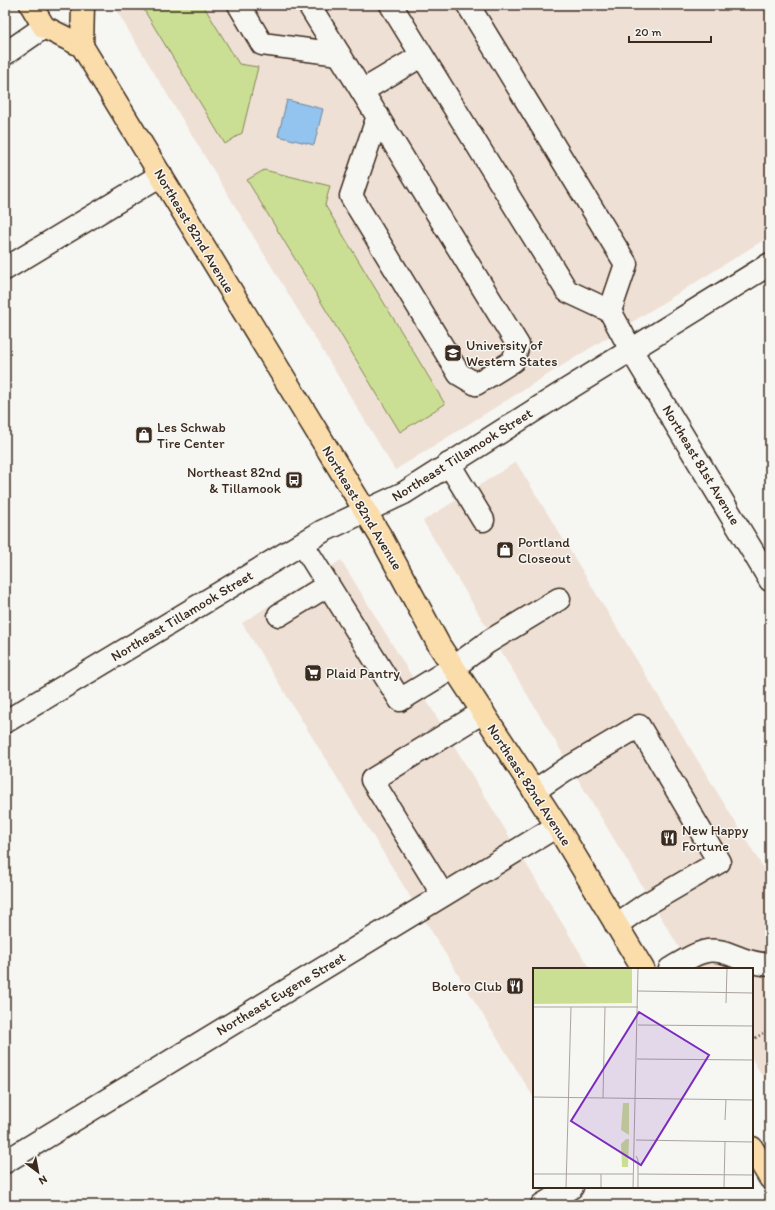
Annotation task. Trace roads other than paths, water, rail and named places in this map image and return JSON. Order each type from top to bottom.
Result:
[{"type":"main road","points":[[31,5],[44,27],[82,46],[82,5]]},
{"type":"main road","name":"Northeast 82nd Avenue","points":[[82,46],[381,537],[440,645],[556,826],[642,968]]},
{"type":"main road","points":[[753,1150],[770,1178]]},
{"type":"street","points":[[238,5],[262,44],[339,54]]},
{"type":"street","points":[[309,5],[378,116],[518,345],[513,361],[476,384],[459,374],[351,196],[378,116]]},
{"type":"street","points":[[391,5],[566,291],[610,311],[626,264],[468,5]]},
{"type":"street","points":[[5,54],[44,27]]},
{"type":"street","points":[[362,91],[421,56]]},
{"type":"street","points":[[7,264],[161,175]]},
{"type":"street","name":"Northeast Tillamook Street","points":[[5,722],[302,543],[404,493],[770,264]]},
{"type":"street","name":"Northeast 81st Avenue","points":[[610,311],[631,350],[770,580]]},
{"type":"street","points":[[449,464],[483,520]]},
{"type":"street","points":[[302,543],[400,700],[454,667],[488,642],[559,599]]},
{"type":"street","points":[[278,616],[328,585]]},
{"type":"street","points":[[443,895],[372,780],[482,712]]},
{"type":"street","points":[[534,791],[565,770],[638,726],[719,862],[645,905],[616,925]]},
{"type":"street","name":"Northeast Eugene Street","points":[[5,1162],[556,826]]},
{"type":"street","points":[[672,968],[703,952],[716,950],[747,961],[770,965]]},
{"type":"street","points":[[542,1205],[570,1188]]},
{"type":"water","points":[[287,100],[323,109],[314,145],[278,136]]},
{"type":"place","name":"University of Western States","points":[[453,353]]},
{"type":"place","name":"Les Schwab Tire Center","points":[[144,435]]},
{"type":"place","name":"Northeast 82nd & Tillamook","points":[[294,480]]},
{"type":"place","name":"Portland Closeout","points":[[505,550]]},
{"type":"place","name":"Plaid Pantry","points":[[313,673]]},
{"type":"place","name":"New Happy Fortune","points":[[669,838]]},
{"type":"place","name":"Bolero Club","points":[[515,986]]}]
